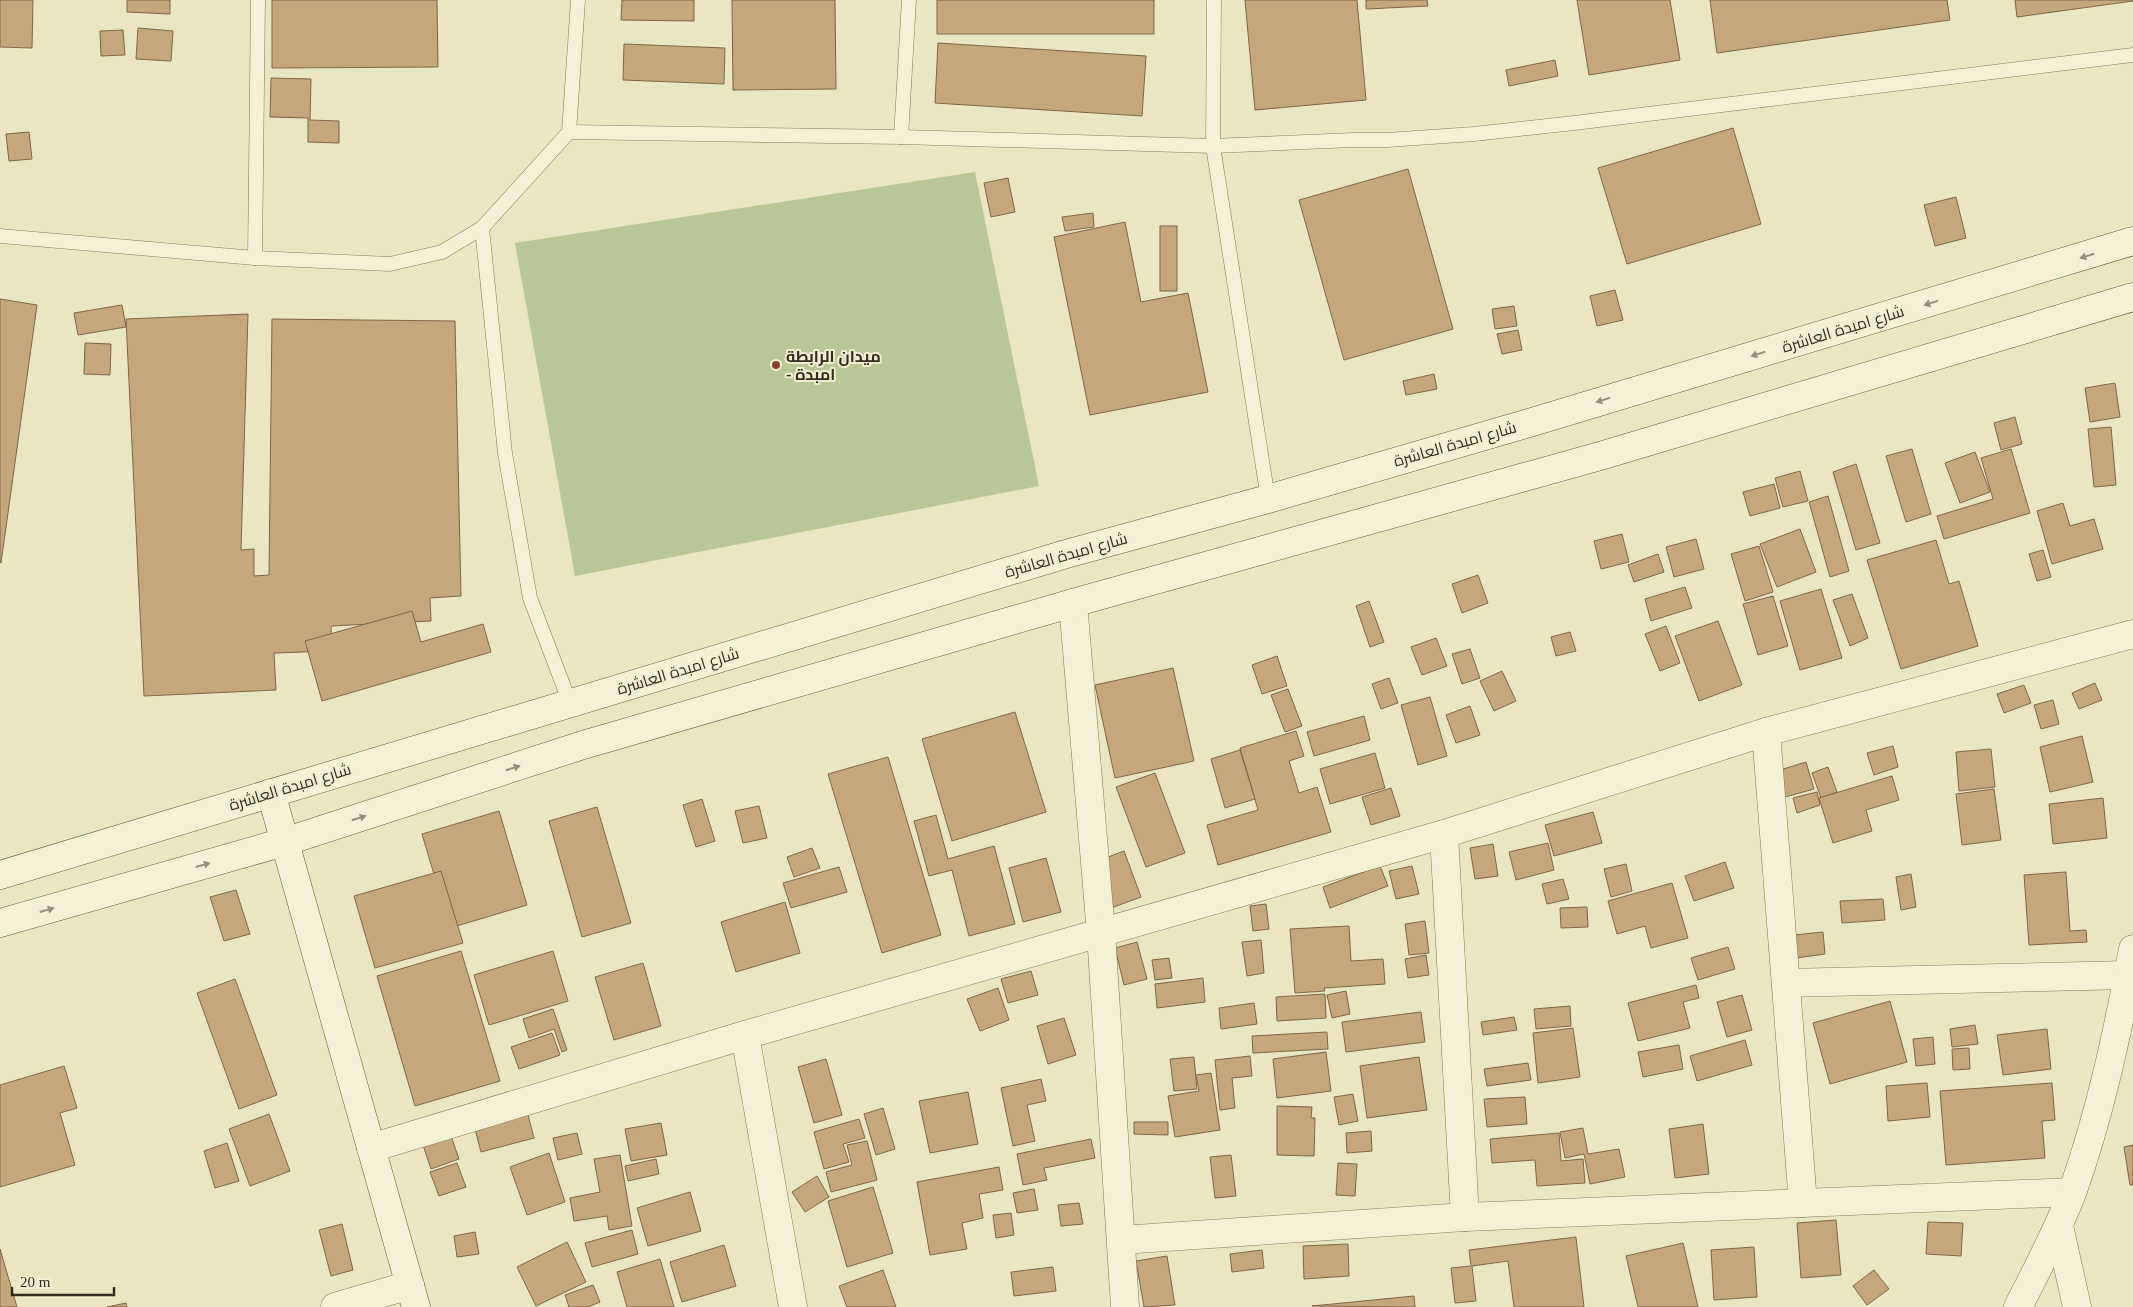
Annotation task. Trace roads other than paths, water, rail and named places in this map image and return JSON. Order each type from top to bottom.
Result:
[{"type":"street","name":"شارع امبدة العاشرة","points":[[0,875],[1066,554],[1538,420],[2133,241]]},
{"type":"street","points":[[0,923],[284,842],[583,745],[1073,603],[1600,456],[2133,297]]},
{"type":"street","points":[[1073,603],[1102,932],[1125,1307]]},
{"type":"street","points":[[372,1148],[745,1035],[1444,834],[1766,732],[2133,634]]},
{"type":"street","points":[[1766,732],[1804,1203]]},
{"type":"street","points":[[271,793],[413,1296],[335,1307]]},
{"type":"street","points":[[1444,834],[1465,1217]]},
{"type":"street","points":[[1786,983],[2131,962],[2107,1074],[2072,1192],[2059,1226],[2018,1307]]},
{"type":"street","points":[[745,1035],[793,1307]]},
{"type":"street","points":[[1121,1240],[1465,1217],[2072,1192]]},
{"type":"street","points":[[2059,1226],[2077,1307]]},
{"type":"lane","points":[[255,258],[258,0]]},
{"type":"lane","points":[[0,236],[255,258],[390,264],[442,252],[482,228],[569,132],[578,0]]},
{"type":"lane","points":[[901,137],[909,0]]},
{"type":"lane","points":[[1214,0],[1213,146],[1268,498]]},
{"type":"lane","points":[[569,132],[901,137],[1213,146],[1387,140],[1474,134],[2133,55]]},
{"type":"lane","points":[[482,228],[505,453],[530,598],[570,703]]},
{"type":"place","name":"ميدان الرابطة - امبدة","points":[[776,365]]}]
